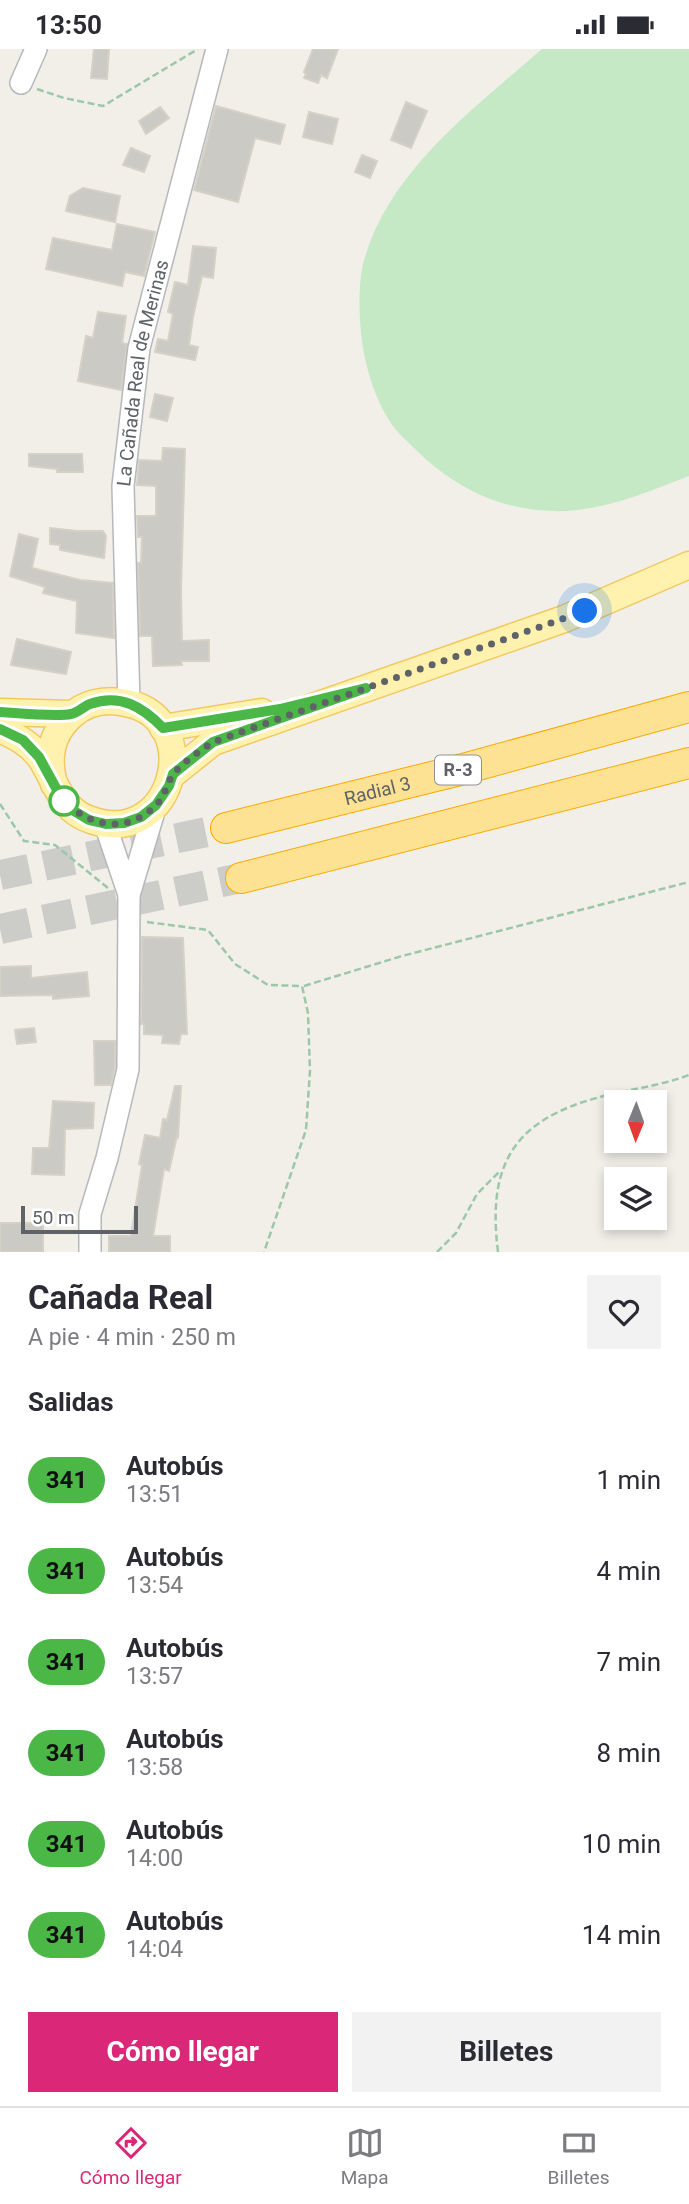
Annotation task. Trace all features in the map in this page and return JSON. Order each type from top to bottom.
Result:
[{"type":"highway","name":"Radial 3","points":[[226,828],[456,771],[689,707]]},
{"type":"highway","points":[[241,878],[689,764]]},
{"type":"main road","points":[[173,774],[213,742],[564,619],[689,565]]},
{"type":"main road","points":[[163,728],[280,709],[366,688]]},
{"type":"main road","points":[[0,729],[23,740],[39,757],[62,799],[74,811],[89,820],[106,824],[124,823],[141,817],[156,805],[169,786],[173,774],[172,750],[163,728],[148,712],[129,703],[109,700],[90,704],[72,714],[62,725],[52,746],[50,769],[54,784]]},
{"type":"main road","points":[[0,712],[72,714]]},
{"type":"street","points":[[21,83],[36,49]]},
{"type":"street","name":"La Cañada Real de Merinas","points":[[129,703],[122,486],[139,348],[217,49]]},
{"type":"street","points":[[90,1252],[90,1214],[107,1159],[128,1069],[129,907],[156,805]]},
{"type":"street","points":[[106,824],[129,907]]},
{"type":"path","points":[[21,83],[103,106],[198,49]]},
{"type":"path","points":[[0,804],[24,841],[55,845],[129,907],[208,930],[235,964],[268,985],[302,986],[402,956],[689,882]]},
{"type":"path","points":[[264,1252],[306,1129],[310,1071],[308,1013],[302,986]]},
{"type":"path","points":[[438,1252],[457,1233],[477,1194],[501,1169],[525,1133],[565,1109],[600,1097],[671,1082],[689,1075]]},
{"type":"path","points":[[498,1252],[496,1193],[501,1169]]},
{"type":"green space","points":[[542,49],[689,49],[689,476],[622,501],[569,511],[530,509],[492,500],[457,482],[426,459],[395,429],[379,402],[366,361],[360,320],[363,264],[378,225],[395,195],[438,142]]},
{"type":"building","points":[[94,49],[109,49],[107,79],[91,78]]},
{"type":"building","points":[[313,49],[338,49],[327,78],[321,75],[318,83],[304,78]]},
{"type":"building","points":[[406,102],[427,111],[411,148],[391,140]]},
{"type":"building","points":[[216,106],[285,125],[280,144],[255,138],[238,202],[194,190]]},
{"type":"building","points":[[160,107],[169,118],[146,134],[139,121]]},
{"type":"building","points":[[309,112],[338,119],[332,144],[303,137]]},
{"type":"building","points":[[131,148],[150,156],[144,172],[123,165]]},
{"type":"building","points":[[362,155],[377,161],[370,178],[355,172]]},
{"type":"building","points":[[83,188],[120,196],[115,222],[66,211],[70,196]]},
{"type":"building","points":[[117,224],[155,232],[144,276],[125,272],[122,286],[46,269],[53,238],[112,250]]},
{"type":"building","points":[[193,246],[216,248],[213,278],[202,276],[193,317],[189,345],[198,347],[195,360],[155,352],[158,339],[168,341],[173,314],[168,312],[175,282],[188,285]]},
{"type":"building","points":[[98,312],[126,316],[122,343],[127,344],[121,390],[78,381],[86,336],[93,338]]},
{"type":"building","points":[[155,394],[173,398],[167,421],[150,417]]},
{"type":"building","points":[[163,448],[185,449],[182,641],[209,640],[209,661],[181,661],[182,665],[153,666],[152,636],[140,636],[138,563],[141,563],[142,537],[138,537],[137,516],[156,516],[156,486],[137,485],[139,460],[162,461]]},
{"type":"building","points":[[29,454],[82,454],[83,472],[57,472],[57,469],[29,466]]},
{"type":"building","points":[[50,528],[103,531],[106,536],[104,558],[60,550],[60,545],[50,544]]},
{"type":"building","points":[[19,534],[38,539],[32,568],[80,580],[113,583],[114,638],[76,633],[77,601],[43,593],[45,587],[10,576]]},
{"type":"building","points":[[17,639],[71,652],[66,674],[11,665]]},
{"type":"building","points":[[142,937],[183,938],[187,1034],[181,1034],[179,1044],[162,1043],[163,1035],[144,1034],[144,1024],[141,1024]]},
{"type":"building","points":[[31,966],[31,978],[87,972],[89,996],[53,999],[53,995],[0,996],[0,967]]},
{"type":"building","points":[[34,1028],[36,1042],[17,1044],[15,1030]]},
{"type":"building","points":[[94,1041],[115,1041],[115,1067],[111,1085],[95,1085]]},
{"type":"building","points":[[175,1086],[181,1086],[178,1137],[169,1171],[164,1169],[153,1236],[170,1236],[170,1252],[109,1252],[109,1236],[131,1236],[145,1135],[160,1138],[163,1119],[167,1120]]},
{"type":"building","points":[[53,1101],[94,1103],[93,1128],[65,1129],[64,1175],[32,1174],[33,1148],[49,1148]]},
{"type":"building","points":[[0,1223],[43,1223],[43,1252],[0,1252]]},
{"type":"tunnel","points":[[0,875],[226,828]]},
{"type":"tunnel","points":[[0,929],[241,878]]},
{"type":"bus line","name":"341","points":[[0,712],[72,714],[90,704],[109,700],[129,703],[148,712],[163,728],[280,709],[366,688],[213,742],[173,774],[164,796],[156,805],[141,817],[124,823],[106,824],[89,820],[74,811],[62,799],[39,757],[23,740],[0,729]]},
{"type":"route","points":[[64,801],[62,799],[74,811],[89,820],[106,824],[124,823],[141,817],[164,796],[173,774],[213,742],[585,611]]}]
